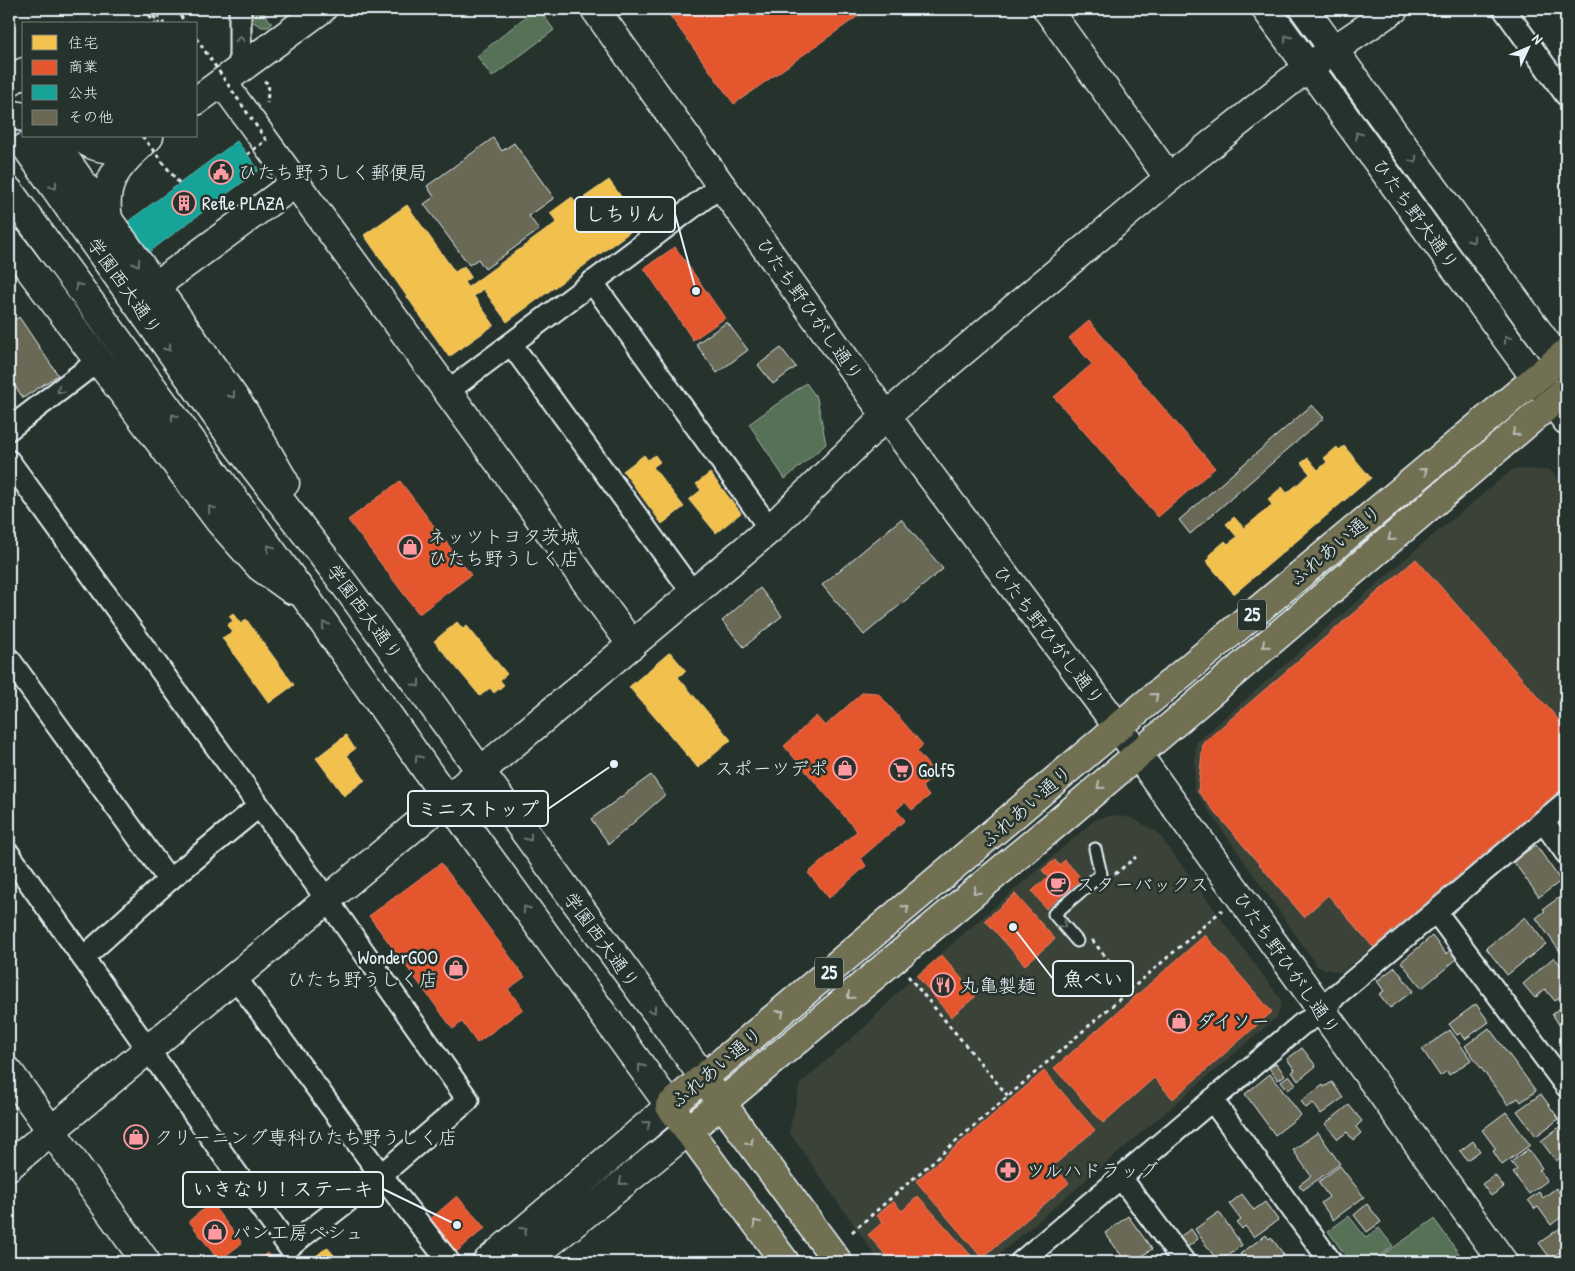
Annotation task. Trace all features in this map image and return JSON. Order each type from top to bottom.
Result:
[{"type":"main road","name":"ふれあい通り","points":[[670,1106],[1118,727],[1536,378],[1564,361]]},
{"type":"main road","name":"ふれあい通り","points":[[688,1131],[1137,755],[1562,404]]},
{"type":"main road","points":[[704,1078],[838,1262]]},
{"type":"main road","points":[[670,1106],[785,1262]]},
{"type":"street","points":[[213,87],[240,9]]},
{"type":"street","points":[[213,87],[322,9]]},
{"type":"street","name":"ひたち野ひがし通り","points":[[595,9],[886,416],[1118,727],[1503,1262]]},
{"type":"street","points":[[1047,9],[1169,178]]},
{"type":"street","name":"ひたち野大通り","points":[[1266,9],[1536,378],[1562,404]]},
{"type":"street","name":"ひたち野大通り","points":[[1304,9],[1564,361]]},
{"type":"street","points":[[9,1166],[148,1048],[328,901],[446,798],[632,646],[770,529],[886,416],[1169,178],[1308,67],[1394,9]]},
{"type":"street","points":[[1504,9],[1566,95]]},
{"type":"street","points":[[9,82],[22,73]]},
{"type":"street","points":[[213,87],[294,184],[448,391],[632,646]]},
{"type":"street","points":[[9,114],[22,117]]},
{"type":"street","points":[[81,138],[107,150],[124,148],[145,138]]},
{"type":"street","points":[[109,223],[105,206],[106,193],[113,175],[147,138]]},
{"type":"street","points":[[38,141],[109,223],[243,410],[337,574]]},
{"type":"street","name":"学園西大通り","points":[[38,141],[235,442],[337,574],[704,1078]]},
{"type":"street","points":[[154,287],[294,184]]},
{"type":"street","points":[[448,391],[722,185]]},
{"type":"street","name":"学園西大通り","points":[[9,191],[309,602],[446,798],[670,1106]]},
{"type":"street","points":[[9,242],[220,522],[260,567],[309,602]]},
{"type":"street","points":[[592,282],[770,529]]},
{"type":"street","points":[[511,344],[693,593]]},
{"type":"street","points":[[9,429],[99,360]]},
{"type":"street","points":[[9,461],[328,901],[468,1100],[381,1175],[289,1247],[9,854]]},
{"type":"street","points":[[9,659],[169,880]]},
{"type":"street","points":[[1025,1261],[1302,1024],[1322,1013],[1335,996],[1566,802]]},
{"type":"street","points":[[83,958],[169,880],[258,807]]},
{"type":"street","points":[[1543,821],[1566,853]]},
{"type":"street","points":[[1436,912],[1566,1086]]},
{"type":"street","points":[[236,977],[381,1175],[449,1262]]},
{"type":"street","points":[[9,1072],[146,1262]]},
{"type":"street","points":[[1212,1100],[1331,1262]]},
{"type":"street","name":"ふれあい通り","points":[[487,1262],[670,1106]]},
{"type":"street","name":"ふれあい通り","points":[[526,1262],[688,1131]]},
{"type":"street","points":[[1121,1178],[1184,1262]]},
{"type":"lane","points":[[1077,941],[1054,914],[1101,874],[1095,849]]},
{"type":"path","points":[[145,9],[154,22]]},
{"type":"path","points":[[149,9],[158,22]]},
{"type":"path","points":[[154,9],[163,22]]},
{"type":"path","points":[[176,9],[185,22]]},
{"type":"path","points":[[198,41],[266,140],[248,154]]},
{"type":"path","points":[[144,138],[179,183]]},
{"type":"path","points":[[1113,876],[1136,857]]},
{"type":"path","points":[[852,1232],[1223,910]]},
{"type":"path","points":[[1087,933],[1132,989]]},
{"type":"path","points":[[906,974],[1008,1096]]},
{"type":"shaded area","points":[[1513,469],[1550,470],[1566,489],[1566,788],[1341,973],[1318,967],[1194,789],[1196,743],[1419,547]]},
{"type":"shaded area","points":[[1114,815],[1132,818],[1157,832],[1282,1001],[1277,1017],[990,1262],[880,1262],[789,1132],[800,1084],[868,1024],[906,984],[1096,819]]},
{"type":"green space","points":[[248,9],[260,9],[272,23],[269,27],[262,27],[251,21]]},
{"type":"green space","points":[[535,9],[539,9],[554,30],[492,77],[477,56]]},
{"type":"green space","points":[[806,383],[817,398],[826,444],[785,479],[749,424]]},
{"type":"green space","points":[[1349,1216],[1366,1238],[1379,1228],[1393,1246],[1371,1262],[1350,1262],[1328,1231]]},
{"type":"green space","points":[[1434,1219],[1465,1262],[1373,1262]]},
{"type":"building: 住宅","points":[[609,180],[641,224],[507,322],[483,289],[474,296],[468,287],[557,222],[550,213],[572,197],[576,203]]},
{"type":"building: 住宅","points":[[407,205],[455,272],[464,266],[471,277],[464,282],[494,325],[449,357],[364,235]]},
{"type":"building: 住宅","points":[[1344,446],[1371,478],[1234,594],[1206,561],[1211,557],[1209,555],[1225,541],[1228,544],[1237,537],[1226,524],[1234,517],[1244,528],[1272,505],[1268,499],[1282,487],[1287,493],[1310,474],[1301,463],[1308,458],[1318,470],[1327,462],[1324,458],[1337,447],[1339,450]]},
{"type":"building: 住宅","points":[[644,455],[648,460],[655,455],[660,462],[653,467],[684,507],[662,524],[623,471]]},
{"type":"building: 住宅","points":[[710,473],[741,513],[716,533],[689,500],[701,490],[696,484]]},
{"type":"building: 住宅","points":[[233,613],[241,624],[246,619],[294,685],[269,703],[222,638],[232,632],[227,625],[233,621],[229,616]]},
{"type":"building: 住宅","points":[[457,622],[463,629],[467,626],[507,674],[500,680],[504,685],[494,693],[490,688],[480,696],[434,641]]},
{"type":"building: 住宅","points":[[670,652],[686,671],[678,677],[731,740],[698,768],[629,687]]},
{"type":"building: 住宅","points":[[346,735],[355,749],[347,755],[365,780],[344,796],[316,758]]},
{"type":"building: 住宅","points":[[327,1247],[340,1262],[309,1262]]},
{"type":"building: 商業","points":[[665,9],[868,9],[734,104]]},
{"type":"building: 商業","points":[[675,247],[725,318],[693,340],[644,268]]},
{"type":"building: 商業","points":[[1089,321],[1215,468],[1158,517],[1054,397],[1092,364],[1069,338]]},
{"type":"building: 商業","name":"ネッツトヨタ茨城 ひたち野うしく店","points":[[400,481],[471,575],[419,614],[348,520]]},
{"type":"building: 商業","points":[[1416,559],[1566,728],[1566,785],[1373,947],[1328,895],[1304,917],[1198,792],[1203,743]]},
{"type":"building: 商業","points":[[863,692],[878,693],[923,745],[917,752],[936,774],[922,787],[929,796],[912,810],[905,802],[896,810],[905,820],[861,858],[866,866],[829,898],[808,873],[857,831],[784,746],[816,716],[825,726]]},
{"type":"building: 商業","points":[[1055,860],[1059,865],[1065,860],[1082,879],[1046,909],[1032,891],[1048,877],[1042,870]]},
{"type":"building: 商業","points":[[441,863],[525,977],[508,989],[523,1009],[477,1043],[462,1022],[453,1029],[369,916]]},
{"type":"building: 商業","points":[[1015,894],[1055,939],[1025,965],[985,920]]},
{"type":"building: 商業","points":[[1205,935],[1272,1012],[1173,1099],[1154,1078],[1103,1123],[1054,1068]]},
{"type":"building: 商業","points":[[942,955],[976,996],[951,1017],[917,976]]},
{"type":"building: 商業","points":[[1044,1071],[1095,1130],[1054,1165],[1069,1183],[982,1258],[916,1181]]},
{"type":"building: 商業","points":[[457,1196],[485,1228],[455,1253],[428,1221]]},
{"type":"building: 商業","points":[[918,1196],[975,1262],[887,1262],[890,1260],[868,1235],[883,1222],[877,1216],[893,1201],[902,1211]]},
{"type":"building: 商業","name":"パン工房ペシュ","points":[[211,1203],[242,1243],[219,1261],[189,1221]]},
{"type":"building: 商業","points":[[267,1253],[274,1262],[255,1262]]},
{"type":"building: 公共","name":"Refle PLAZA","points":[[237,141],[259,170],[149,252],[126,223]]},
{"type":"building: その他","points":[[493,138],[502,151],[514,143],[554,198],[529,216],[539,230],[485,269],[478,259],[469,265],[424,204],[434,197],[427,186]]},
{"type":"building: その他","points":[[19,317],[58,375],[23,398],[9,377],[9,324]]},
{"type":"building: その他","points":[[727,322],[748,350],[717,373],[696,344]]},
{"type":"building: その他","points":[[781,348],[796,367],[773,384],[758,365]]},
{"type":"building: その他","points":[[1312,405],[1324,418],[1190,534],[1179,520]]},
{"type":"building: その他","points":[[901,519],[943,569],[864,635],[822,585]]},
{"type":"building: その他","points":[[760,588],[782,616],[744,647],[722,621]]},
{"type":"building: その他","points":[[651,775],[665,795],[609,844],[591,819]]},
{"type":"building: その他","points":[[1536,845],[1561,881],[1539,897],[1513,861]]},
{"type":"building: その他","points":[[1560,897],[1566,905],[1566,960],[1536,918],[1545,911],[1543,909]]},
{"type":"building: その他","points":[[1525,917],[1546,944],[1507,975],[1486,948]]},
{"type":"building: その他","points":[[1432,936],[1446,954],[1451,949],[1458,958],[1422,988],[1401,962]]},
{"type":"building: その他","points":[[1554,957],[1566,972],[1566,992],[1555,1001],[1545,989],[1535,998],[1523,984]]},
{"type":"building: その他","points":[[1395,967],[1413,991],[1390,1008],[1379,994],[1384,991],[1377,981]]},
{"type":"building: その他","points":[[1476,1004],[1489,1022],[1465,1039],[1461,1033],[1457,1035],[1449,1024]]},
{"type":"building: その他","points":[[1566,1004],[1566,1035],[1552,1014]]},
{"type":"building: その他","points":[[1489,1028],[1536,1091],[1521,1102],[1518,1098],[1508,1105],[1465,1046]]},
{"type":"building: その他","points":[[1450,1030],[1471,1060],[1449,1075],[1447,1071],[1440,1076],[1422,1049]]},
{"type":"building: その他","points":[[1302,1048],[1316,1066],[1298,1081],[1292,1072],[1295,1070],[1287,1059]]},
{"type":"building: その他","points":[[1276,1063],[1285,1075],[1278,1080],[1269,1068]]},
{"type":"building: その他","points":[[1270,1074],[1301,1115],[1275,1135],[1245,1094]]},
{"type":"building: その他","points":[[1289,1075],[1296,1084],[1288,1090],[1281,1081]]},
{"type":"building: その他","points":[[1332,1082],[1343,1098],[1321,1114],[1313,1103],[1306,1108],[1301,1101],[1323,1085],[1324,1087]]},
{"type":"building: その他","points":[[1541,1094],[1559,1119],[1536,1136],[1517,1111]]},
{"type":"building: その他","points":[[1349,1105],[1362,1121],[1356,1127],[1361,1133],[1353,1140],[1347,1132],[1338,1139],[1325,1124]]},
{"type":"building: その他","points":[[1506,1112],[1530,1145],[1502,1165],[1493,1151],[1496,1149],[1482,1130]]},
{"type":"building: その他","points":[[1562,1125],[1566,1131],[1566,1153],[1556,1161],[1541,1141]]},
{"type":"building: その他","points":[[1318,1132],[1340,1164],[1303,1190],[1299,1185],[1311,1176],[1293,1150]]},
{"type":"building: その他","points":[[1473,1141],[1480,1151],[1467,1160],[1460,1151]]},
{"type":"building: その他","points":[[1528,1149],[1542,1168],[1539,1170],[1547,1181],[1529,1194],[1513,1173],[1517,1170],[1511,1162]]},
{"type":"building: その他","points":[[1340,1166],[1364,1197],[1333,1220],[1321,1203],[1329,1197],[1318,1182]]},
{"type":"building: その他","points":[[1495,1175],[1504,1187],[1491,1196],[1482,1184]]},
{"type":"building: その他","points":[[1556,1188],[1566,1202],[1566,1213],[1551,1225],[1538,1207],[1535,1209],[1528,1200],[1539,1192],[1543,1198]]},
{"type":"building: その他","points":[[1242,1194],[1254,1210],[1265,1202],[1278,1220],[1254,1237],[1245,1226],[1242,1229],[1237,1223],[1241,1220],[1229,1204]]},
{"type":"building: その他","points":[[1367,1204],[1381,1222],[1367,1232],[1354,1215]]},
{"type":"building: その他","points":[[1219,1212],[1242,1245],[1218,1262],[1195,1229]]},
{"type":"building: その他","points":[[1128,1216],[1152,1249],[1134,1262],[1126,1262],[1105,1233]]},
{"type":"building: その他","points":[[1566,1224],[1566,1247],[1551,1259],[1539,1243]]},
{"type":"building: その他","points":[[1191,1229],[1198,1239],[1185,1249],[1178,1238]]},
{"type":"building: その他","points":[[1266,1235],[1269,1239],[1271,1237],[1284,1255],[1275,1262],[1245,1262],[1240,1254]]},
{"type":"tunnel","points":[[9,123],[26,147]]},
{"type":"place","name":"ひたち野うしく郵便局","points":[[221,172]]},
{"type":"place","name":"Refle PLAZA","points":[[184,203]]},
{"type":"place","name":"しちりん","points":[[696,291]]},
{"type":"place","name":"ネッツトヨタ茨城 ひたち野うしく店","points":[[410,547]]},
{"type":"place","name":"ミニストップ","points":[[614,764]]},
{"type":"place","name":"スポーツデポ","points":[[845,768]]},
{"type":"place","name":"Golf5","points":[[901,770]]},
{"type":"place","name":"スターバックス","points":[[1058,884]]},
{"type":"place","name":"魚べい","points":[[1013,927]]},
{"type":"place","name":"WonderGOO ひたち野うしく店","points":[[456,968]]},
{"type":"place","name":"丸亀製麺","points":[[943,985]]},
{"type":"place","name":"ダイソー","points":[[1179,1021]]},
{"type":"place","name":"クリーニング専科ひたち野うしく店","points":[[136,1137]]},
{"type":"place","name":"ツルハドラッグ","points":[[1008,1170]]},
{"type":"place","name":"いきなり！ステーキ","points":[[457,1225]]},
{"type":"place","name":"パン工房ペシュ","points":[[215,1232]]}]
